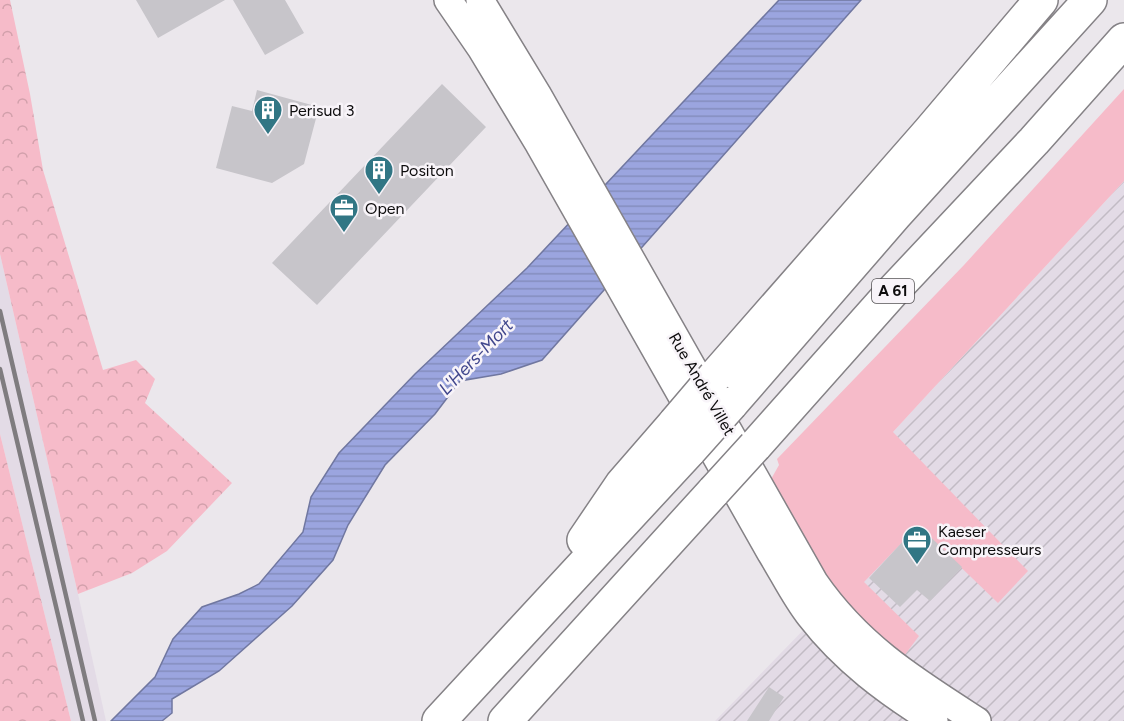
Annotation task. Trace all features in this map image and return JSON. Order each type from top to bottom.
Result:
[{"type":"highway","points":[[439,721],[517,638],[682,437],[715,376],[929,132],[1041,0]]},
{"type":"highway","points":[[682,437],[731,404],[879,233],[1090,0]]},
{"type":"highway","name":"A 61","points":[[505,721],[892,292],[1034,141],[1124,40]]},
{"type":"main road","name":"Rue André Villet","points":[[448,0],[554,149]]},
{"type":"main road","name":"Rue André Villet","points":[[480,0],[554,149],[647,311],[829,604],[874,651],[977,721]]},
{"type":"main road","name":"Rue André Villet","points":[[647,311],[771,553],[809,614],[842,653],[859,668],[934,721]]},
{"type":"shaded area","points":[[1124,181],[1124,721],[715,721],[849,583],[822,509]]},
{"type":"shaded area","points":[[0,254],[106,721],[71,721],[0,434]]},
{"type":"green space","points":[[0,0],[10,0],[43,170],[103,370],[136,360],[155,379],[145,403],[232,483],[167,551],[132,573],[78,594],[0,254]]},
{"type":"green space","points":[[1124,89],[1124,181],[893,432],[1028,571],[998,603],[918,526],[864,582],[919,636],[901,660],[830,592],[770,481],[779,465],[777,459],[964,265]]},
{"type":"green space","points":[[0,434],[71,721],[0,721]]},
{"type":"water","name":"L'Hers-Mort","points":[[779,0],[861,0],[542,360],[501,374],[460,381],[435,414],[385,465],[348,525],[333,560],[292,606],[219,671],[172,699],[172,713],[162,721],[111,721],[155,677],[173,639],[202,607],[259,584],[303,532],[311,497],[339,453],[415,374],[527,268]]},
{"type":"building","points":[[136,0],[225,0],[158,38]]},
{"type":"building","points":[[233,0],[285,0],[304,33],[265,55]]},
{"type":"building","name":"Positon","points":[[442,84],[486,127],[317,305],[272,263]]},
{"type":"building","name":"Perisud 3","points":[[257,90],[319,107],[304,164],[272,183],[216,168],[232,106],[252,111]]},
{"type":"building","points":[[918,525],[962,567],[930,601],[917,590],[900,607],[869,578]]},
{"type":"building","points":[[769,687],[784,697],[769,721],[747,721]]},
{"type":"railway","points":[[0,311],[95,721]]},
{"type":"railway","points":[[0,369],[83,721]]},
{"type":"place","name":"Perisud 3","points":[[268,136]]},
{"type":"place","name":"Positon","points":[[379,196]]},
{"type":"place","name":"Open","points":[[344,234]]},
{"type":"place","name":"Kaeser Compresseurs","points":[[917,566]]}]
